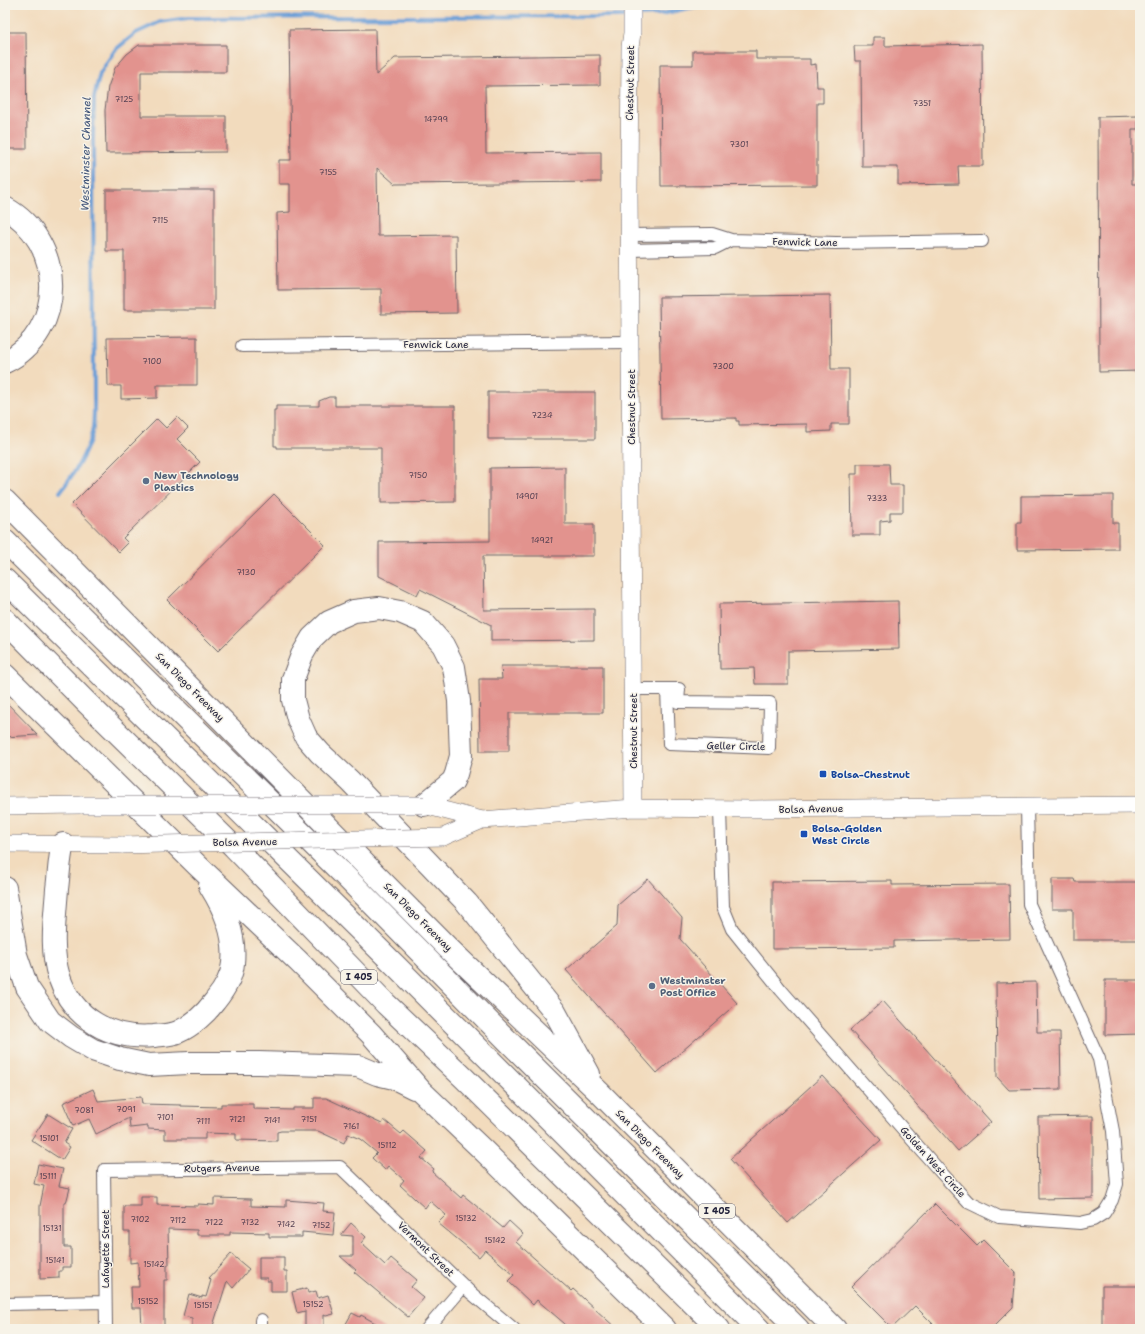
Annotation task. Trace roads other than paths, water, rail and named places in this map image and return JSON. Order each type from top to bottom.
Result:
[{"type":"highway","points":[[5,208],[14,213],[28,225],[40,241],[47,255],[51,270],[50,302],[43,324],[31,343],[13,358],[5,362]]},
{"type":"highway","name":"San Diego Freeway","points":[[5,502],[448,948],[600,1093],[835,1329]]},
{"type":"highway","points":[[5,540],[798,1329]]},
{"type":"highway","points":[[5,580],[396,966],[759,1329]]},
{"type":"highway","points":[[5,587],[33,608]]},
{"type":"highway","points":[[424,804],[453,781],[461,756],[459,701],[454,667],[443,645],[423,622],[400,612],[379,608],[354,611],[329,622],[312,638],[302,655],[293,679],[293,700],[298,720],[306,737],[320,754],[350,781],[467,903],[555,1012],[600,1093]]},
{"type":"highway","name":"I 405","points":[[5,620],[234,848],[386,1004],[464,1078],[719,1329]]},
{"type":"highway","points":[[5,675],[197,865],[298,960],[371,1034],[421,1091],[665,1329]]},
{"type":"highway","points":[[63,844],[59,858],[54,948],[59,977],[73,1003],[82,1013],[98,1026],[115,1033],[136,1037],[166,1035],[176,1033],[186,1028],[210,1008],[221,993],[232,973],[234,948],[229,922],[218,899],[197,865]]},
{"type":"highway","points":[[5,888],[16,956],[27,988],[50,1020],[93,1050],[120,1059],[150,1065],[189,1063],[259,1063],[358,1066],[377,1074],[394,1078],[421,1091]]},
{"type":"highway","points":[[448,948],[468,987],[509,1042]]},
{"type":"main road","name":"Chestnut Street","points":[[632,5],[630,47],[630,342],[633,808]]},
{"type":"main road","name":"Bolsa Avenue","points":[[5,806],[82,804],[424,804],[482,820]]},
{"type":"main road","name":"Bolsa Avenue","points":[[5,844],[123,845],[442,837],[482,820],[633,808],[720,809],[1140,805]]},
{"type":"street","name":"Fenwick Lane","points":[[630,242],[715,248],[731,240],[836,242],[982,241]]},
{"type":"street","name":"Fenwick Lane","points":[[242,346],[630,342]]},
{"type":"street","points":[[632,689],[667,690]]},
{"type":"street","name":"Geller Circle","points":[[667,690],[679,690],[678,702],[770,703],[769,748],[669,744],[667,690]]},
{"type":"street","name":"Golden West Circle","points":[[720,809],[723,907],[732,929],[778,986],[968,1202],[999,1217],[1080,1223],[1093,1220],[1104,1213],[1112,1200],[1117,1184],[1113,1131],[1099,1059],[1029,904],[1027,806]]},
{"type":"street","name":"Rutgers Avenue","points":[[104,1170],[340,1167]]},
{"type":"street","name":"Vermont Street","points":[[340,1167],[464,1286],[514,1329]]},
{"type":"street","name":"Lafayette Street","points":[[104,1170],[106,1329]]},
{"type":"street","points":[[427,1329],[464,1286]]},
{"type":"street","points":[[5,1304],[105,1302]]},
{"type":"waterway","name":"Westminster Channel","points":[[636,15],[661,14],[703,5]]},
{"type":"waterway","name":"Westminster Channel","points":[[60,492],[83,457],[93,426],[94,97],[100,73],[115,50],[136,33],[160,22],[188,18],[627,16]]},
{"type":"place","name":"New Technology Plastics","points":[[146,481]]},
{"type":"place","name":"Bolsa-Chestnut","points":[[823,774]]},
{"type":"place","name":"Bolsa-Golden West Circle","points":[[804,834]]},
{"type":"place","name":"Westminster Post Office","points":[[652,986]]}]
